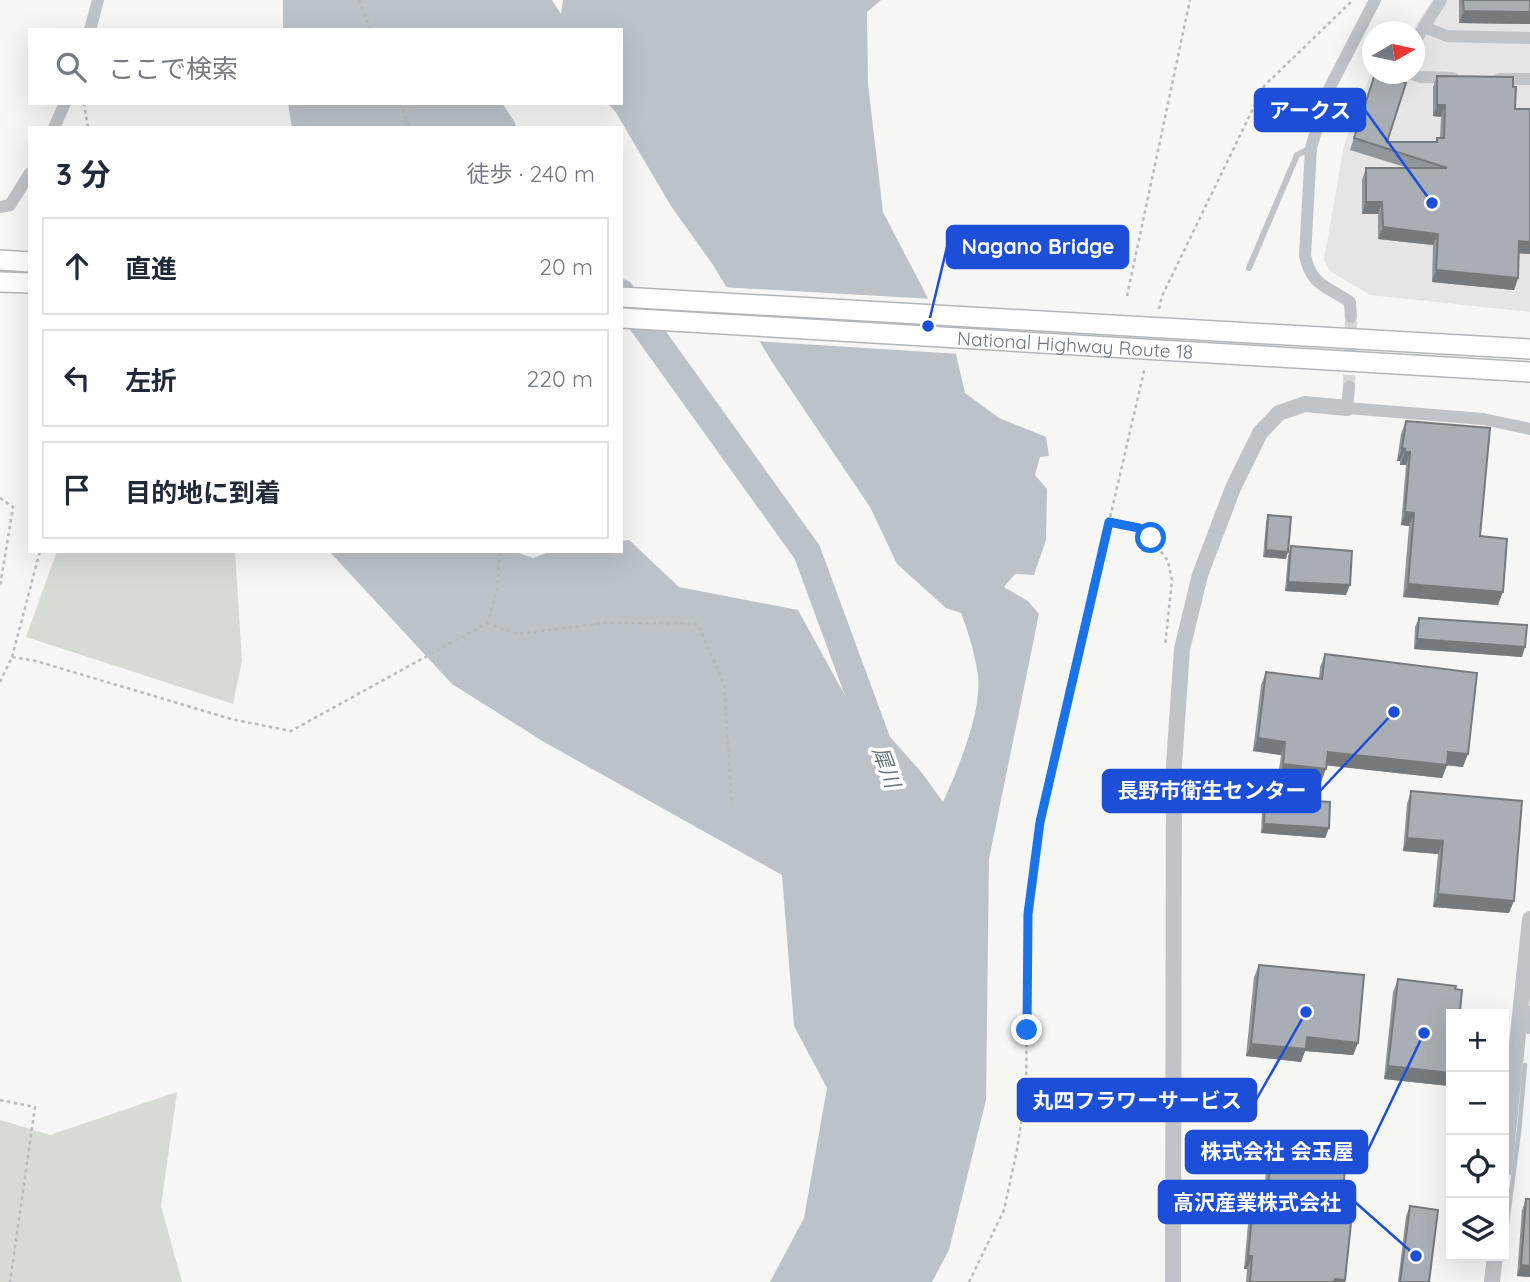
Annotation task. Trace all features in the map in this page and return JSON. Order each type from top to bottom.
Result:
[{"type":"highway","points":[[0,260],[28,262]]},
{"type":"highway","points":[[0,282],[28,284]]},
{"type":"highway","name":"National Highway Route 18","points":[[623,297],[1530,349]]},
{"type":"highway","name":"National Highway Route 18","points":[[623,318],[1530,372]]},
{"type":"street","points":[[91,28],[98,0]]},
{"type":"street","points":[[1351,317],[1350,302],[1319,284],[1308,271],[1305,255],[1311,148],[1327,93],[1375,0]]},
{"type":"street","points":[[1425,25],[1441,0]]},
{"type":"street","points":[[1425,27],[1447,36],[1530,38]]},
{"type":"street","points":[[1425,77],[1461,78]]},
{"type":"street","points":[[1489,79],[1530,79]]},
{"type":"street","points":[[55,126],[64,105]]},
{"type":"street","points":[[0,207],[9,205],[28,176]]},
{"type":"street","points":[[1347,408],[1349,387]]},
{"type":"street","points":[[1173,1282],[1174,765],[1182,649],[1200,575],[1233,488],[1260,433],[1279,413],[1305,404],[1483,419],[1530,429]]},
{"type":"street","points":[[1508,1135],[1530,919]]},
{"type":"street","points":[[1492,1282],[1494,1261]]},
{"type":"lane","points":[[1249,268],[1297,155],[1311,148]]},
{"type":"path","points":[[359,0],[370,28]]},
{"type":"path","points":[[1127,296],[1190,0]]},
{"type":"path","points":[[1159,309],[1162,296],[1264,86],[1353,0]]},
{"type":"path","points":[[84,105],[88,126]]},
{"type":"path","points":[[401,105],[409,126]]},
{"type":"path","points":[[969,1282],[1004,1210],[1017,1150],[1026,1090],[1028,914],[1040,822],[1146,362]]},
{"type":"path","points":[[0,498],[13,508],[0,586]]},
{"type":"path","points":[[1109,522],[1139,528],[1151,538],[1168,561],[1172,580],[1166,646]]},
{"type":"path","points":[[0,682],[12,657],[39,553]]},
{"type":"path","points":[[12,657],[36,661],[231,719],[292,731],[487,624],[497,591],[499,553]]},
{"type":"path","points":[[487,624],[518,634],[605,623],[698,624],[724,684],[732,805]]},
{"type":"path","points":[[0,1100],[35,1107],[10,1282]]},
{"type":"shaded area","points":[[1432,0],[1530,0],[1530,312],[1370,295],[1330,271],[1324,260],[1344,145],[1367,84],[1425,84],[1425,21],[1418,21]]},
{"type":"shaded area","points":[[56,553],[235,553],[242,661],[233,704],[26,637]]},
{"type":"shaded area","points":[[177,1092],[161,1206],[182,1282],[0,1282],[0,1120],[50,1135]]},
{"type":"water","points":[[283,0],[552,0],[561,14],[563,0],[881,0],[867,12],[868,84],[883,212],[955,350],[965,393],[999,418],[1046,437],[1049,456],[1040,457],[1035,475],[1047,489],[1046,540],[1034,575],[1015,574],[1004,587],[1028,601],[1039,614],[989,859],[986,1100],[949,1250],[932,1282],[770,1282],[804,1218],[827,1088],[794,1026],[782,875],[544,742],[452,684],[331,553],[519,553],[533,558],[547,553],[623,553],[623,541],[629,540],[679,587],[798,610],[854,712],[877,722],[922,773],[943,802],[968,740],[978,690],[975,660],[961,613],[946,608],[897,564],[870,507],[772,362],[713,265],[671,206],[609,105],[623,105],[623,28],[283,28]]},
{"type":"water","points":[[288,105],[496,105],[493,126],[292,126]]},
{"type":"pier","points":[[721,287],[933,299],[960,354],[755,341]]},
{"type":"building","points":[[1463,0],[1530,0],[1530,12],[1464,11]]},
{"type":"building","points":[[1437,76],[1513,77],[1513,87],[1516,87],[1515,109],[1530,109],[1530,242],[1519,241],[1518,278],[1436,270],[1438,234],[1383,227],[1382,202],[1366,202],[1366,168],[1447,168],[1354,138],[1372,84],[1406,84],[1387,142],[1437,142],[1437,138],[1444,138],[1445,105],[1437,105]]},
{"type":"building","points":[[1406,421],[1490,428],[1480,536],[1507,539],[1503,592],[1408,584],[1414,513],[1405,512],[1410,452],[1405,452],[1402,448]]},
{"type":"building","points":[[1268,515],[1291,517],[1288,552],[1266,550]]},
{"type":"building","points":[[1291,546],[1352,551],[1350,585],[1288,582]]},
{"type":"building","points":[[1419,618],[1527,625],[1525,647],[1417,639]]},
{"type":"building","points":[[1325,654],[1477,673],[1468,754],[1448,752],[1447,765],[1328,752],[1326,769],[1283,764],[1285,742],[1258,738],[1266,672],[1322,679]]},
{"type":"building","points":[[1411,791],[1522,801],[1514,901],[1438,894],[1443,841],[1407,838]]},
{"type":"building","points":[[1315,801],[1330,802],[1329,828],[1264,824],[1265,802],[1315,806]]},
{"type":"building","points":[[1259,965],[1364,975],[1358,1043],[1307,1037],[1306,1049],[1251,1044]]},
{"type":"building","points":[[1398,979],[1456,986],[1455,989],[1462,990],[1460,1009],[1446,1009],[1446,1072],[1388,1066]]},
{"type":"building","points":[[1272,1141],[1347,1148],[1340,1222],[1351,1223],[1345,1280],[1250,1282],[1252,1256],[1248,1256],[1255,1188],[1268,1189]]},
{"type":"building","points":[[1526,1199],[1530,1199],[1530,1266],[1521,1265]]},
{"type":"building","points":[[1410,1206],[1438,1210],[1429,1282],[1400,1282]]},
{"type":"waterway","name":"犀川","points":[[486,105],[501,126]]},
{"type":"waterway","name":"犀川","points":[[623,296],[807,552],[881,753]]},
{"type":"waterway","points":[[1528,1032],[1530,1008]]},
{"type":"waterway","points":[[1509,1208],[1525,1065]]},
{"type":"tunnel","points":[[1349,387],[1351,317]]},
{"type":"place","name":"アークス","points":[[1432,203]]},
{"type":"place","name":"Nagano Bridge","points":[[928,326]]},
{"type":"place","name":"長野市衛生センター","points":[[1394,712]]},
{"type":"place","name":"丸四フラワーサービス","points":[[1306,1012]]},
{"type":"place","name":"株式会社 会玉屋","points":[[1424,1033]]},
{"type":"place","name":"高沢産業株式会社","points":[[1416,1256]]},
{"type":"route","points":[[1027,1030],[1028,914],[1040,822],[1109,522],[1139,528],[1151,538]]}]
